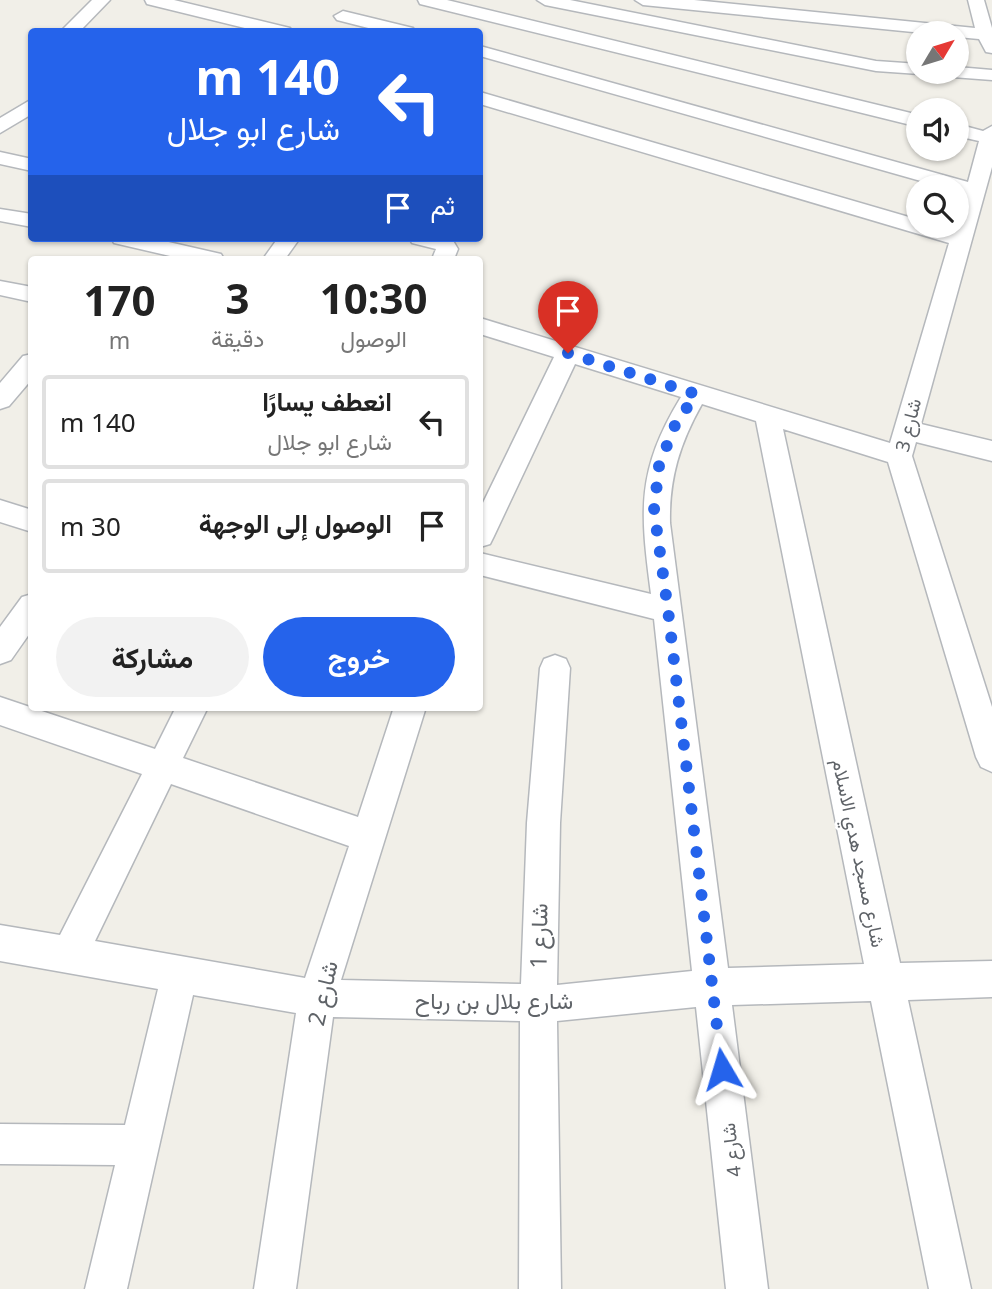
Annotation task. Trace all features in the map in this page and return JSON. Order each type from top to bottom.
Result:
[{"type":"street","points":[[72,28],[102,0]]},
{"type":"street","points":[[153,0],[269,28]]},
{"type":"street","points":[[214,28],[247,0]]},
{"type":"street","points":[[331,28],[360,0]]},
{"type":"street","points":[[426,0],[906,118]]},
{"type":"street","points":[[643,0],[757,6],[990,39],[976,0]]},
{"type":"street","points":[[550,1],[876,66],[906,68]]},
{"type":"street","points":[[895,4],[906,50]]},
{"type":"street","points":[[343,16],[391,28]]},
{"type":"street","points":[[483,52],[975,190]]},
{"type":"street","points":[[970,73],[992,75]]},
{"type":"street","points":[[483,99],[960,239]]},
{"type":"street","points":[[0,127],[28,108]]},
{"type":"street","points":[[969,132],[990,135]]},
{"type":"street","name":"شارع 3","points":[[990,135],[898,456],[992,757]]},
{"type":"street","points":[[0,158],[28,164]]},
{"type":"street","points":[[0,215],[28,220]]},
{"type":"street","points":[[143,242],[200,256]]},
{"type":"street","points":[[436,242],[444,244],[447,249],[444,256]]},
{"type":"street","points":[[0,288],[28,294]]},
{"type":"street","points":[[483,327],[898,456]]},
{"type":"street","points":[[483,530],[568,353]]},
{"type":"street","points":[[0,400],[20,375]]},
{"type":"street","name":"شارع 4","points":[[696,394],[674,427],[659,466],[654,510],[747,1289]]},
{"type":"street","name":"شارع مسجد هدي الاسلام","points":[[768,417],[950,1289]]},
{"type":"street","points":[[906,430],[992,451]]},
{"type":"street","points":[[0,511],[28,520]]},
{"type":"street","points":[[483,565],[668,610]]},
{"type":"street","points":[[0,652],[28,612]]},
{"type":"street","name":"شارع 1","points":[[540,1289],[537,1003],[545,765],[555,668]]},
{"type":"street","points":[[0,711],[367,836]]},
{"type":"street","points":[[69,956],[190,711]]},
{"type":"street","name":"شارع 2","points":[[275,1289],[317,999],[409,711]]},
{"type":"street","name":"شارع بلال بن رباح","points":[[0,943],[317,999],[557,1003],[712,987],[992,979]]},
{"type":"street","points":[[106,1289],[179,976]]},
{"type":"street","points":[[0,1144],[140,1144]]},
{"type":"route","points":[[568,353],[696,394],[674,427],[659,466],[654,510],[722,1069]]}]
